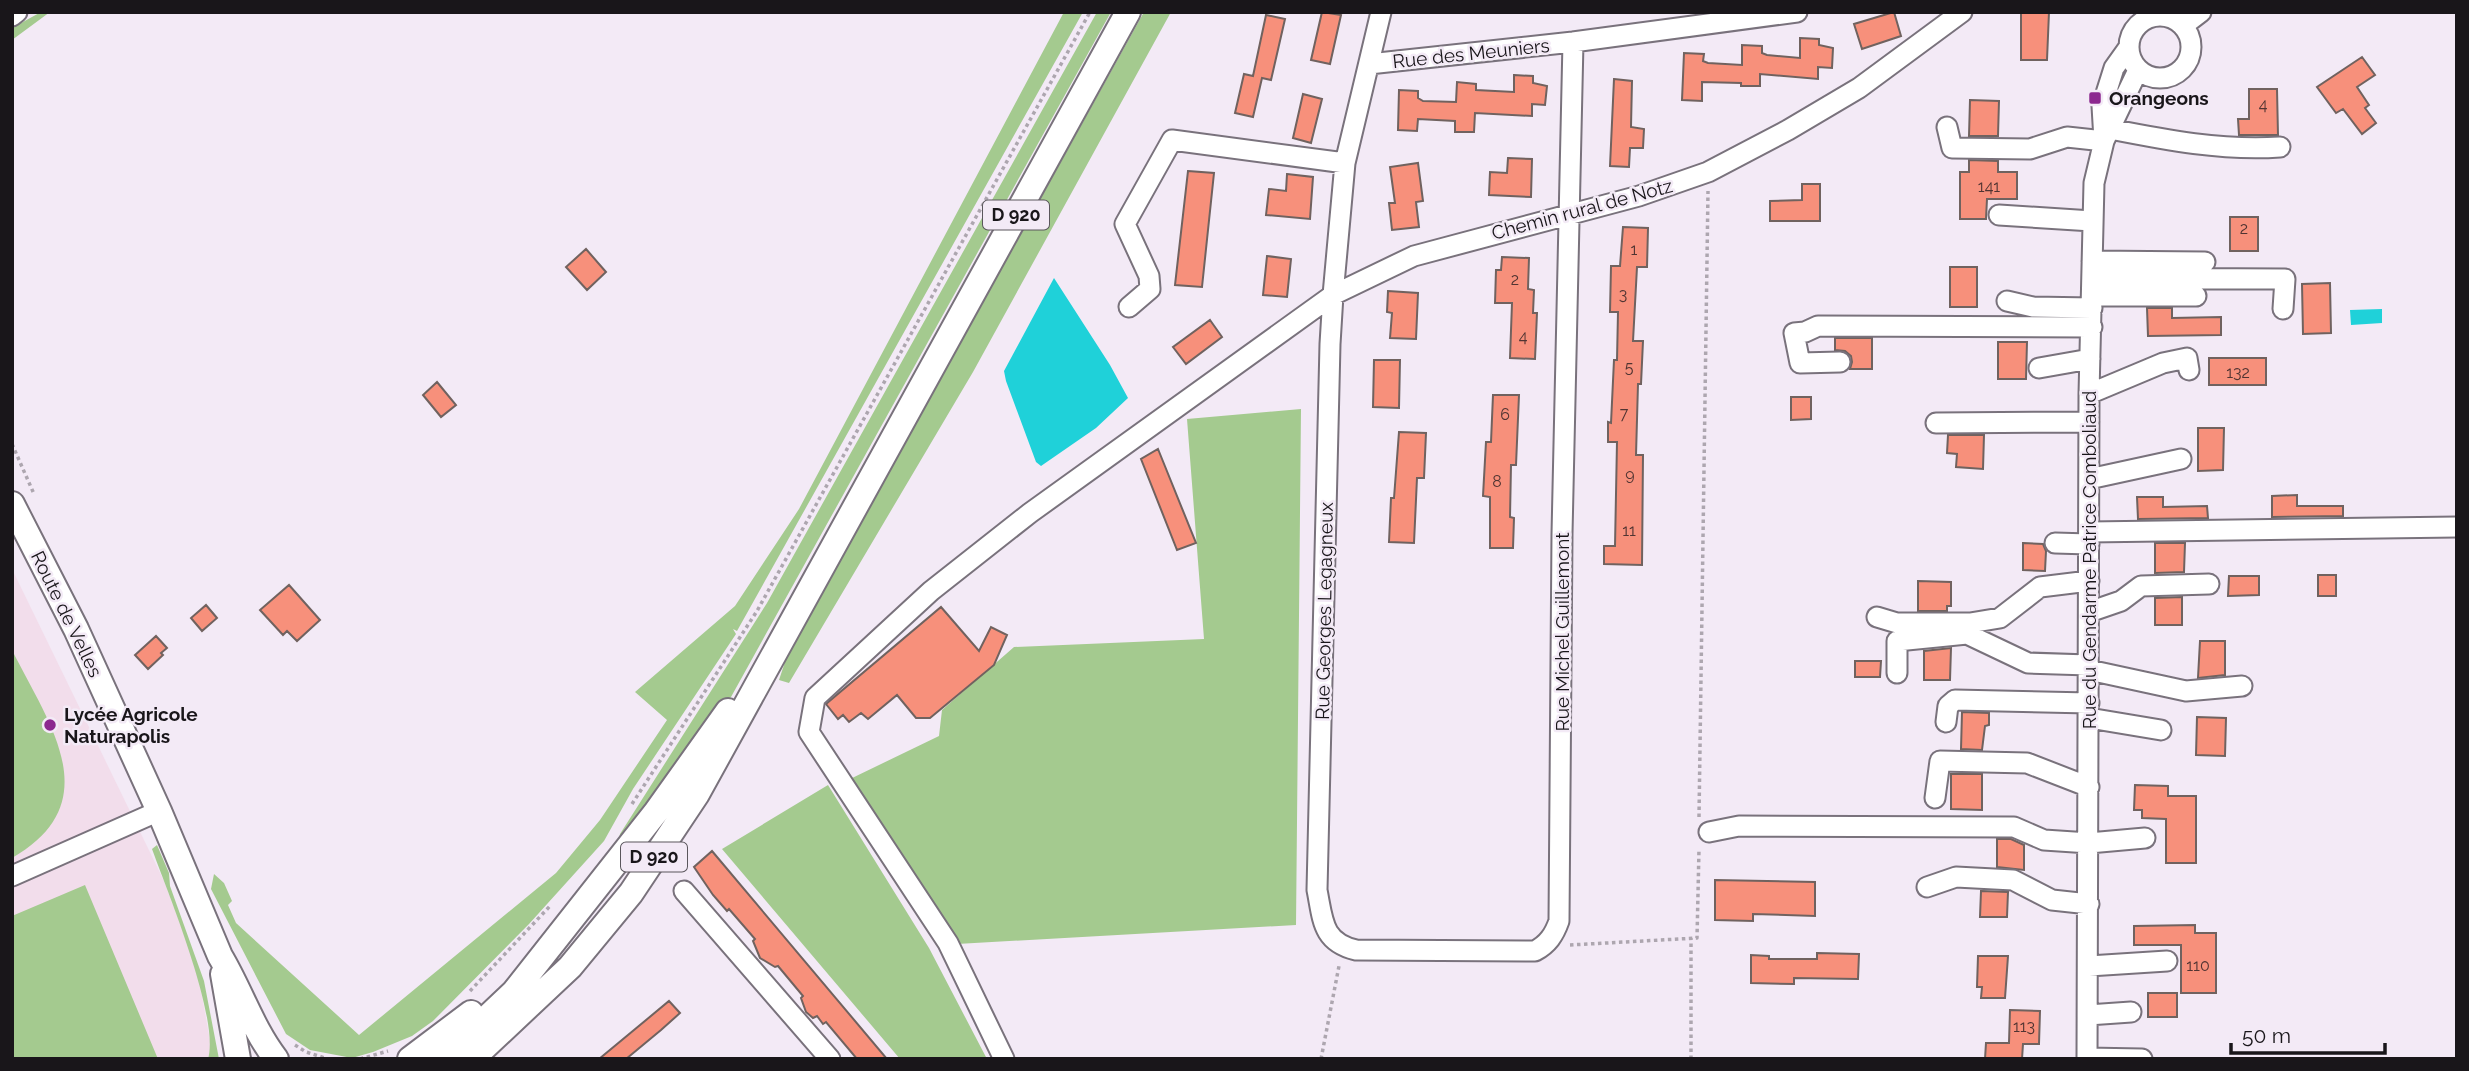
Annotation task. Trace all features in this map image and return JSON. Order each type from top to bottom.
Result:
[{"type":"main road","name":"D 920","points":[[472,1059],[570,967],[631,893],[696,794],[732,734],[790,622],[1129,12]]},
{"type":"main road","name":"Route de Velles","points":[[12,504],[76,629],[159,811],[220,956],[234,978],[266,1045],[284,1051]]},
{"type":"main road","name":"D 920","points":[[443,1059],[514,992],[589,898],[656,812],[790,622]]},
{"type":"main road","name":"D 920","points":[[403,1054],[470,1014],[589,898]]},
{"type":"main road","name":"Route de Velles","points":[[220,956],[238,1059]]},
{"type":"street","points":[[12,16],[17,12]]},
{"type":"street","name":"Rue des Meuniers","points":[[1345,163],[1381,12]]},
{"type":"street","name":"Rue des Meuniers","points":[[1369,64],[1573,42],[1797,12]]},
{"type":"street","name":"Chemin rural de Notz","points":[[1004,1059],[948,943],[809,732],[815,698],[931,592],[1019,522],[1333,295],[1414,256],[1639,197],[1708,172],[1859,88],[1962,12]]},
{"type":"street","points":[[2184,25],[2202,12]]},
{"type":"street","points":[[2169,16],[2184,25],[2192,45],[2191,56],[2178,73],[2157,78],[2138,69],[2131,59],[2129,47],[2135,18],[2169,16]]},
{"type":"street","name":"Rue des Meuniers","points":[[1569,214],[1573,42]]},
{"type":"street","points":[[2107,135],[2102,106],[2115,68],[2129,47]]},
{"type":"street","name":"Rue du Gendarme Patrice Comboliaud","points":[[2087,1059],[2092,221],[2094,183],[2107,135],[2138,69]]},
{"type":"street","points":[[1947,127],[1952,148],[2030,149],[2067,137],[2107,135],[2232,148],[2280,147]]},
{"type":"street","points":[[1129,307],[1150,289],[1149,276],[1125,223],[1172,141],[1345,163]]},
{"type":"street","name":"Rue Georges Legagneux","points":[[1343,947],[1326,932],[1317,890],[1330,344],[1345,163]]},
{"type":"street","name":"Rue Michel Guillemont","points":[[1544,947],[1554,935],[1559,921],[1561,890],[1562,547],[1569,214]]},
{"type":"street","points":[[1999,215],[2092,221]]},
{"type":"street","points":[[2007,301],[2033,307],[2092,294],[2205,262]]},
{"type":"street","points":[[1840,362],[1800,363],[1794,333],[1805,332],[1818,326],[2092,294],[2285,279],[2283,309]]},
{"type":"street","points":[[2092,294],[2196,296]]},
{"type":"street","points":[[2089,394],[2163,363],[2187,358],[2189,370]]},
{"type":"street","points":[[2039,368],[2090,359]]},
{"type":"street","points":[[1936,422],[2089,422]]},
{"type":"street","points":[[2089,479],[2181,459]]},
{"type":"street","points":[[2055,543],[2089,538],[2457,527]]},
{"type":"street","points":[[1877,617],[1897,622],[1980,621],[2000,618],[2040,587],[2089,581]]},
{"type":"street","points":[[2089,612],[2121,601],[2141,586],[2209,584]]},
{"type":"street","points":[[1897,673],[1897,641],[1967,634],[2028,663],[2089,667],[2186,691],[2242,685]]},
{"type":"street","points":[[1946,722],[1948,706],[1955,700],[2089,711],[2161,730]]},
{"type":"street","points":[[1935,798],[1940,761],[2027,763],[2089,786]]},
{"type":"street","points":[[12,876],[159,811]]},
{"type":"street","points":[[1702,833],[1739,826],[2014,827],[2044,840],[2089,843],[2145,838]]},
{"type":"street","points":[[1927,887],[1956,877],[2012,880],[2052,900],[2089,904]]},
{"type":"street","points":[[684,891],[830,1059]]},
{"type":"street","points":[[1343,947],[1356,950],[1446,951],[1535,951],[1544,947]]},
{"type":"street","points":[[2089,966],[2167,961]]},
{"type":"street","points":[[2088,1015],[2131,1012]]},
{"type":"street","points":[[2087,1059],[2142,1059]]},
{"type":"path","points":[[626,813],[757,611],[1090,12]]},
{"type":"path","points":[[1544,947],[1697,938],[1702,833],[1708,172]]},
{"type":"path","points":[[466,994],[556,900]]},
{"type":"path","points":[[1691,938],[1691,1059]]},
{"type":"path","points":[[1321,1059],[1343,947]]},
{"type":"path","points":[[284,1051],[306,1052],[328,1059]]},
{"type":"path","points":[[360,1059],[403,1054]]},
{"type":"shaded area","name":"Lycée Agricole Naturapolis","points":[[12,569],[164,881],[197,968],[211,1046],[208,1059],[12,1059]]},
{"type":"green space","points":[[41,12],[50,12],[12,40],[12,28]]},
{"type":"green space","points":[[1064,12],[1083,12],[737,631],[733,629],[736,634],[633,789],[604,841],[529,924],[433,1021],[412,1036],[352,1058],[310,1050],[286,1034],[211,889],[214,874],[224,883],[232,901],[228,905],[236,923],[359,1035],[556,873],[600,820],[667,720],[635,692],[735,606],[799,509]]},
{"type":"green space","points":[[1097,12],[1111,12],[731,697],[617,847],[620,834],[767,603]]},
{"type":"green space","points":[[1144,12],[1171,12],[973,372],[789,683],[779,680],[788,653]]},
{"type":"green space","points":[[1301,409],[1296,925],[957,944],[848,780],[939,736],[942,710],[1014,647],[1204,639],[1187,419]]},
{"type":"green space","points":[[12,650],[54,734],[62,761],[64,787],[58,812],[41,836],[12,858]]},
{"type":"green space","points":[[828,785],[929,948],[987,1059],[900,1059],[722,849]]},
{"type":"green space","points":[[157,845],[169,873],[170,886],[204,981],[219,1059],[208,1059],[210,1040],[207,1015],[180,924],[152,849]]},
{"type":"green space","points":[[85,885],[158,1059],[12,1059],[12,916]]},
{"type":"water","points":[[1054,278],[1128,398],[1096,428],[1041,466],[1036,462],[1004,371]]},
{"type":"water","points":[[2382,309],[2382,323],[2351,325],[2350,310]]},
{"type":"building","points":[[1322,12],[1341,15],[1330,64],[1311,60]]},
{"type":"building","points":[[1894,12],[1901,36],[1862,49],[1854,24]]},
{"type":"building","points":[[2021,12],[2049,12],[2047,60],[2021,60]]},
{"type":"building","points":[[1266,15],[1285,19],[1271,80],[1262,78],[1253,117],[1235,113],[1244,74],[1253,76]]},
{"type":"building","points":[[1800,38],[1819,39],[1819,45],[1833,48],[1832,68],[1818,67],[1818,79],[1760,74],[1760,86],[1702,82],[1702,101],[1682,100],[1684,53],[1704,54],[1703,61],[1708,63],[1742,65],[1742,45],[1762,46],[1762,53],[1767,55],[1800,58]]},
{"type":"building","points":[[2362,57],[2375,75],[2357,87],[2369,105],[2365,108],[2376,123],[2362,134],[2343,109],[2336,113],[2317,87]]},
{"type":"building","points":[[1514,75],[1533,76],[1533,83],[1547,86],[1545,105],[1532,104],[1532,116],[1475,113],[1474,132],[1455,132],[1455,121],[1418,119],[1417,131],[1398,130],[1399,90],[1418,91],[1418,98],[1423,101],[1456,102],[1457,82],[1476,84],[1476,90],[1514,92]]},
{"type":"building","points":[[1614,79],[1632,81],[1631,127],[1644,129],[1643,148],[1630,148],[1629,167],[1610,166]]},
{"type":"building","points":[[2249,89],[2277,89],[2278,135],[2239,135],[2238,119],[2249,119]]},
{"type":"building","points":[[1303,94],[1322,99],[1311,143],[1293,138]]},
{"type":"building","points":[[1970,100],[1999,101],[1998,136],[1969,136]]},
{"type":"building","points":[[1508,158],[1532,159],[1531,197],[1489,195],[1490,172],[1507,173]]},
{"type":"building","points":[[1969,160],[1998,161],[1998,172],[2017,172],[2017,199],[1987,199],[1986,219],[1960,219],[1960,172],[1969,172]]},
{"type":"building","points":[[1418,163],[1423,201],[1416,202],[1419,227],[1392,230],[1389,203],[1395,203],[1390,167]]},
{"type":"building","points":[[1188,171],[1214,173],[1202,287],[1175,285]]},
{"type":"building","points":[[1287,174],[1313,177],[1310,219],[1266,215],[1269,189],[1286,191]]},
{"type":"building","points":[[1802,184],[1820,184],[1820,221],[1770,221],[1770,201],[1802,200]]},
{"type":"building","points":[[2230,217],[2258,217],[2258,251],[2230,251]]},
{"type":"building","points":[[1623,227],[1648,228],[1647,267],[1637,267],[1633,341],[1643,341],[1641,384],[1638,384],[1636,455],[1643,455],[1642,565],[1604,564],[1604,546],[1615,546],[1617,442],[1608,442],[1608,422],[1611,423],[1614,360],[1617,360],[1618,312],[1610,312],[1611,266],[1620,266]]},
{"type":"building","points":[[586,249],[606,272],[587,290],[566,267]]},
{"type":"building","points":[[1267,256],[1291,259],[1287,297],[1263,295]]},
{"type":"building","points":[[1502,257],[1529,258],[1528,289],[1534,290],[1533,313],[1537,313],[1535,359],[1510,358],[1512,303],[1495,303],[1496,270],[1501,270]]},
{"type":"building","points":[[1950,267],[1977,267],[1977,307],[1950,307]]},
{"type":"building","points":[[2330,283],[2331,333],[2303,334],[2302,284]]},
{"type":"building","points":[[1388,291],[1418,293],[1416,339],[1390,338],[1392,313],[1387,312]]},
{"type":"building","points":[[2147,308],[2172,308],[2172,318],[2221,317],[2221,335],[2148,336]]},
{"type":"building","points":[[1210,320],[1222,337],[1186,364],[1173,347]]},
{"type":"building","points":[[1835,338],[1872,338],[1872,369],[1850,369],[1851,356],[1845,351],[1835,350]]},
{"type":"building","points":[[1998,342],[2027,342],[2026,379],[1998,379]]},
{"type":"building","points":[[2209,358],[2266,358],[2266,385],[2209,385]]},
{"type":"building","points":[[1374,360],[1400,360],[1399,408],[1373,407]]},
{"type":"building","points":[[437,382],[456,405],[441,417],[423,395]]},
{"type":"building","points":[[1493,395],[1519,395],[1516,465],[1511,465],[1510,517],[1514,518],[1513,548],[1490,548],[1490,497],[1483,496],[1486,442],[1491,442]]},
{"type":"building","points":[[1791,397],[1811,397],[1811,419],[1791,420]]},
{"type":"building","points":[[2198,428],[2224,428],[2223,470],[2198,471]]},
{"type":"building","points":[[1399,432],[1426,433],[1424,478],[1417,478],[1414,543],[1389,542]]},
{"type":"building","points":[[1948,435],[1984,435],[1983,469],[1956,467],[1957,454],[1947,453]]},
{"type":"building","points":[[1158,449],[1196,543],[1177,550],[1141,459]]},
{"type":"building","points":[[2297,495],[2297,506],[2343,506],[2343,516],[2272,517],[2272,496]]},
{"type":"building","points":[[2137,497],[2163,497],[2163,507],[2207,506],[2208,518],[2138,519]]},
{"type":"building","points":[[2023,543],[2043,544],[2046,551],[2045,571],[2023,570]]},
{"type":"building","points":[[2155,543],[2185,543],[2184,572],[2155,573]]},
{"type":"building","points":[[2318,575],[2336,575],[2336,596],[2318,596]]},
{"type":"building","points":[[2229,576],[2259,576],[2259,595],[2228,596]]},
{"type":"building","points":[[1918,581],[1951,582],[1951,606],[1947,606],[1947,611],[1918,611]]},
{"type":"building","points":[[289,585],[320,620],[297,641],[287,631],[283,635],[260,610]]},
{"type":"building","points":[[2182,597],[2182,625],[2155,625],[2155,598]]},
{"type":"building","points":[[206,605],[217,618],[202,631],[191,618]]},
{"type":"building","points":[[941,607],[979,651],[991,627],[1007,635],[994,665],[930,718],[916,718],[897,695],[868,719],[861,713],[849,722],[843,715],[838,719],[826,704]]},
{"type":"building","points":[[156,636],[167,648],[148,669],[135,655]]},
{"type":"building","points":[[2200,641],[2225,641],[2225,675],[2198,678]]},
{"type":"building","points":[[1951,648],[1950,680],[1924,680],[1924,651]]},
{"type":"building","points":[[1855,661],[1881,661],[1880,677],[1855,677]]},
{"type":"building","points":[[1962,712],[1989,713],[1989,725],[1985,726],[1982,750],[1961,749]]},
{"type":"building","points":[[2197,717],[2226,718],[2225,756],[2196,755]]},
{"type":"building","points":[[1951,774],[1982,774],[1982,810],[1951,809]]},
{"type":"building","points":[[2135,785],[2168,786],[2168,796],[2196,796],[2196,863],[2166,863],[2166,819],[2142,818],[2142,810],[2134,810]]},
{"type":"building","points":[[1997,839],[2011,839],[2024,845],[2024,870],[1997,867]]},
{"type":"building","points":[[712,851],[887,1059],[857,1059],[826,1022],[823,1024],[817,1016],[813,1018],[806,1012],[801,998],[803,996],[778,966],[775,967],[760,958],[753,941],[755,939],[713,895],[694,867]]},
{"type":"building","points":[[1715,880],[1815,882],[1815,916],[1753,914],[1753,921],[1715,920]]},
{"type":"building","points":[[1981,891],[2008,892],[2007,917],[1980,917]]},
{"type":"building","points":[[2195,925],[2195,933],[2216,933],[2216,993],[2181,993],[2181,945],[2134,945],[2134,926]]},
{"type":"building","points":[[1817,953],[1859,954],[1858,979],[1794,978],[1794,984],[1751,983],[1751,955],[1769,956],[1769,959],[1817,959]]},
{"type":"building","points":[[1978,956],[2008,956],[2005,998],[1981,998],[1982,987],[1977,987]]},
{"type":"building","points":[[2148,993],[2177,993],[2177,1017],[2148,1017]]},
{"type":"building","points":[[669,1001],[680,1013],[626,1059],[599,1059]]},
{"type":"building","points":[[2010,1010],[2040,1011],[2039,1044],[2023,1044],[2022,1059],[1985,1059],[1986,1043],[2009,1043]]},
{"type":"place","name":"Orangeons","points":[[2095,98]]},
{"type":"place","name":"Lycée Agricole Naturapolis","points":[[50,725]]}]
